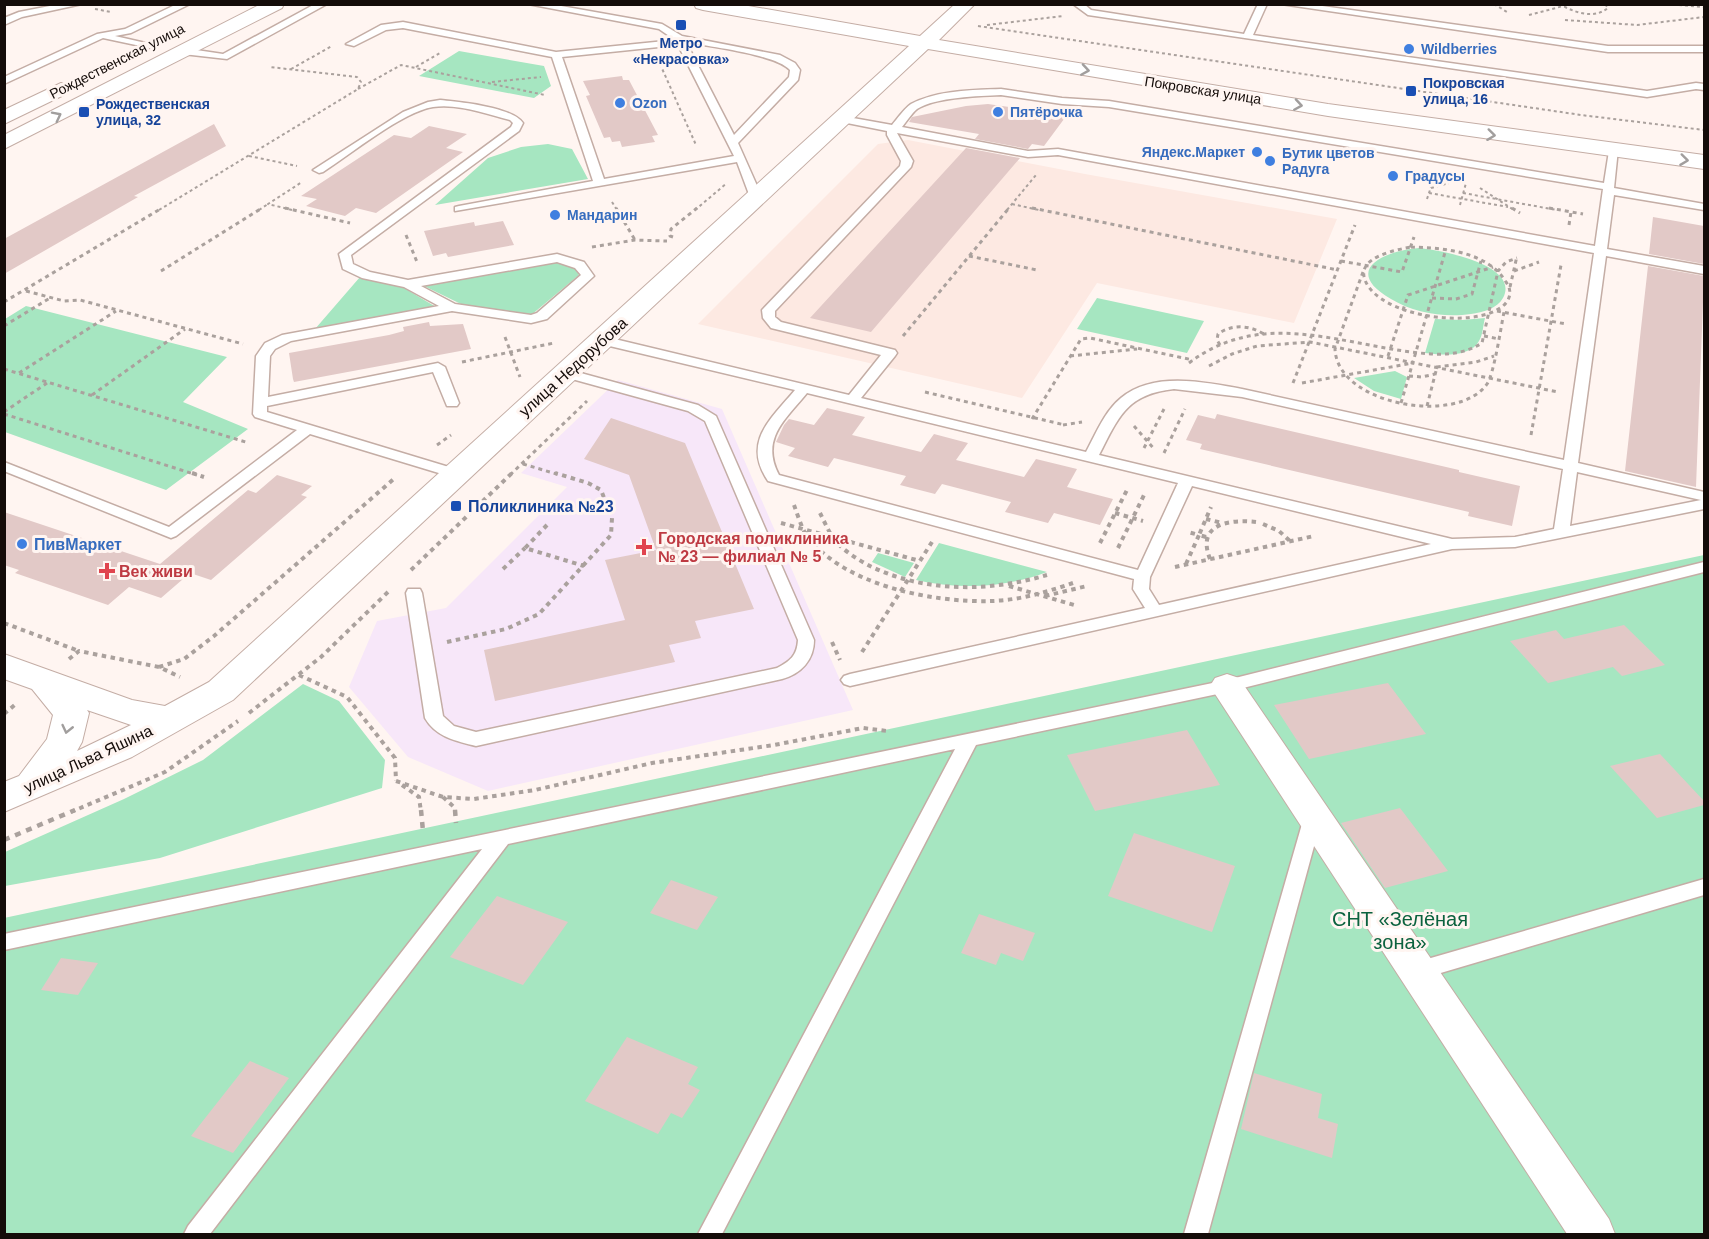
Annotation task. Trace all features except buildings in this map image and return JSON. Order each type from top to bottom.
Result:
[{"type":"main road","name":"Покровская улица","points":[[702,4],[1431,109],[1704,143]]},
{"type":"main road","name":"Покровская улица","points":[[778,4],[930,37],[1429,127],[1704,162]]},
{"type":"main road","name":"улица Недорубова","points":[[172,720],[221,691],[966,4]]},
{"type":"main road","points":[[4,666],[127,712],[172,720]]},
{"type":"main road","points":[[18,792],[64,742],[71,713],[44,681]]},
{"type":"main road","name":"улица Льва Яшина","points":[[18,792],[119,748],[172,720]]},
{"type":"street","points":[[4,143],[276,4]]},
{"type":"street","points":[[218,10],[251,17]]},
{"type":"street","name":"Рождественская улица","points":[[117,61],[167,36]]},
{"type":"street","name":"Рождественская улица","points":[[4,118],[76,82]]},
{"type":"street","points":[[1227,686],[1593,1234]]},
{"type":"lane","points":[[4,22],[19,15],[78,4]]},
{"type":"lane","points":[[4,81],[100,36],[128,31],[186,4]]},
{"type":"lane","points":[[183,51],[224,57],[323,4]]},
{"type":"lane","points":[[532,4],[662,27],[680,40],[741,160],[756,197]]},
{"type":"lane","points":[[1077,4],[1088,12],[1647,94],[1696,86],[1704,87]]},
{"type":"lane","points":[[1247,37],[1263,4]]},
{"type":"lane","points":[[1285,4],[1608,49],[1704,49]]},
{"type":"lane","points":[[351,44],[384,27],[403,25],[556,55],[680,40],[777,57],[791,64],[795,70],[794,78],[732,143]]},
{"type":"lane","points":[[100,36],[147,46]]},
{"type":"lane","points":[[556,55],[600,184]]},
{"type":"lane","points":[[852,400],[890,353],[785,328],[771,321],[767,314],[768,310],[905,167],[907,161],[892,135],[894,129],[914,108],[966,93],[1001,92],[1062,101],[1109,104],[1471,164],[1704,207]]},
{"type":"lane","points":[[319,170],[402,118],[431,104],[445,104],[514,118],[518,123],[515,129],[345,254],[347,266],[366,275],[408,284],[452,308]]},
{"type":"lane","points":[[842,119],[1028,154],[1058,152],[1704,270]]},
{"type":"lane","points":[[1561,533],[1614,151]]},
{"type":"lane","points":[[459,209],[741,160]]},
{"type":"lane","points":[[408,284],[556,258],[576,262],[588,276],[542,316],[531,319],[452,308],[287,338],[270,346],[263,356],[260,414],[457,474]]},
{"type":"lane","points":[[602,340],[1452,544]]},
{"type":"lane","points":[[261,403],[438,367],[452,403]]},
{"type":"lane","points":[[414,593],[434,718],[441,728],[450,734],[476,739],[782,673],[799,664],[807,652],[806,640],[715,424],[707,415],[693,408],[566,373]]},
{"type":"lane","points":[[1091,457],[1116,411],[1124,402],[1143,392],[1177,386],[1218,388],[1704,496]]},
{"type":"lane","points":[[804,388],[766,435],[763,445],[763,461],[773,478],[1143,575]]},
{"type":"lane","points":[[4,466],[171,533],[309,428]]},
{"type":"lane","points":[[1155,611],[1143,595],[1141,583],[1187,480]]},
{"type":"lane","points":[[849,680],[1452,544],[1515,542],[1704,504]]},
{"type":"lane","points":[[4,942],[1227,686],[1704,567]]},
{"type":"lane","points":[[710,1234],[970,739]]},
{"type":"lane","points":[[1196,1234],[1313,815]]},
{"type":"lane","points":[[196,1234],[502,838]]},
{"type":"lane","points":[[1417,971],[1704,887]]},
{"type":"path","points":[[1494,4],[1499,9],[1513,14]]},
{"type":"path","points":[[1558,4],[1575,12],[1600,14],[1608,8],[1605,4]]},
{"type":"path","points":[[1543,18],[1526,16],[1571,4]]},
{"type":"path","points":[[1667,4],[1704,8]]},
{"type":"path","points":[[1088,12],[977,26],[1569,114],[1704,130]]},
{"type":"path","points":[[1564,20],[1636,25],[1704,17]]},
{"type":"path","points":[[1007,30],[1012,23]]},
{"type":"path","points":[[291,69],[338,42],[351,44]]},
{"type":"path","points":[[652,45],[705,165]]},
{"type":"path","points":[[4,302],[26,291],[401,64],[573,100]]},
{"type":"path","points":[[270,67],[357,77],[361,82],[358,89]]},
{"type":"path","points":[[488,83],[563,75]]},
{"type":"path","points":[[248,156],[319,170]]},
{"type":"path","points":[[678,239],[670,236],[671,229],[740,172],[741,160]]},
{"type":"path","points":[[1394,427],[1467,185],[1471,164]]},
{"type":"path","points":[[161,271],[319,170]]},
{"type":"path","points":[[890,353],[1039,171]]},
{"type":"path","points":[[1430,188],[1453,183]]},
{"type":"path","points":[[1459,183],[1467,185]]},
{"type":"path","points":[[1474,186],[1526,217]]},
{"type":"path","points":[[1429,193],[1511,207]]},
{"type":"path","points":[[1463,193],[1605,218]]},
{"type":"path","points":[[268,204],[379,229]]},
{"type":"path","points":[[1012,204],[1338,270]]},
{"type":"path","points":[[1286,403],[1362,208]]},
{"type":"path","points":[[1527,456],[1565,244]]},
{"type":"path","points":[[1366,266],[1364,274],[1367,283],[1375,292],[1403,308],[1427,315],[1460,318],[1488,314],[1503,306],[1510,294],[1506,279],[1493,267],[1446,249],[1411,247],[1395,249],[1371,258],[1366,266],[1336,346],[1337,364],[1348,380],[1369,392],[1401,403],[1427,406],[1455,404],[1472,399],[1484,391],[1490,378],[1504,312]]},
{"type":"path","points":[[969,256],[1037,270]]},
{"type":"path","points":[[1432,298],[1456,299],[1472,294],[1481,261]]},
{"type":"path","points":[[1514,270],[1545,261]]},
{"type":"path","points":[[1388,357],[1409,294],[1493,267]]},
{"type":"path","points":[[792,483],[795,511],[804,530],[833,559],[854,572],[901,591],[963,601],[994,600],[1037,594],[1075,582],[1091,563],[1148,441],[1192,360],[1220,345],[1264,334],[1294,332],[1416,353],[1461,356],[1479,347],[1484,336],[1498,271]]},
{"type":"path","points":[[26,291],[64,301],[80,300],[267,350]]},
{"type":"path","points":[[4,326],[50,298]]},
{"type":"path","points":[[18,374],[117,310]]},
{"type":"path","points":[[1496,311],[1589,329]]},
{"type":"path","points":[[496,315],[523,384]]},
{"type":"path","points":[[1220,345],[1217,340],[1218,334],[1230,327],[1250,328],[1264,334]]},
{"type":"path","points":[[92,395],[185,329]]},
{"type":"path","points":[[1484,336],[1498,339]]},
{"type":"path","points":[[1028,425],[1079,340],[1084,338],[1192,360]]},
{"type":"path","points":[[438,367],[563,342]]},
{"type":"path","points":[[1177,386],[1237,351],[1269,344],[1310,342],[1579,396]]},
{"type":"path","points":[[1069,356],[1141,349]]},
{"type":"path","points":[[1437,367],[1476,362],[1495,355]]},
{"type":"path","points":[[1471,358],[1476,362]]},
{"type":"path","points":[[1427,406],[1437,367]]},
{"type":"path","points":[[4,369],[279,452]]},
{"type":"path","points":[[1409,375],[1426,377],[1436,374]]},
{"type":"path","points":[[4,413],[48,382]]},
{"type":"path","points":[[405,576],[605,384]]},
{"type":"path","points":[[4,413],[233,486]]},
{"type":"path","points":[[1132,423],[1162,458]]},
{"type":"path","points":[[159,667],[184,659],[214,636],[414,461],[459,429]]},
{"type":"path","points":[[423,646],[506,630],[528,621],[539,614],[611,535],[614,526],[605,496],[596,486],[522,464]]},
{"type":"path","points":[[1206,537],[1199,535],[1219,488]]},
{"type":"path","points":[[815,489],[822,519],[834,538],[869,565],[908,580],[957,588],[1008,586],[1091,563]]},
{"type":"path","points":[[1206,519],[1223,523],[1243,521],[1266,525],[1279,531],[1290,541]]},
{"type":"path","points":[[777,522],[920,561]]},
{"type":"path","points":[[1210,559],[1205,549],[1206,537],[1215,527],[1223,523]]},
{"type":"path","points":[[860,657],[944,524]]},
{"type":"path","points":[[1143,575],[1367,524]]},
{"type":"path","points":[[503,569],[547,525]]},
{"type":"path","points":[[525,548],[584,566]]},
{"type":"path","points":[[4,840],[165,772],[299,675],[397,584]]},
{"type":"path","points":[[1008,586],[1121,619]]},
{"type":"path","points":[[4,623],[79,651]]},
{"type":"path","points":[[299,675],[346,698],[395,758],[396,781]]},
{"type":"path","points":[[396,781],[443,797],[474,800],[535,790],[652,763],[774,745],[863,728],[899,732]]},
{"type":"path","points":[[396,781],[419,797],[425,854]]},
{"type":"shaded area","points":[[908,140],[1337,219],[1294,323],[1097,283],[1022,398],[698,324],[878,144]]},
{"type":"shaded area","name":"Городская поликлиника № 23 — филиал № 5","points":[[618,380],[722,409],[853,710],[488,791],[408,757],[349,687],[377,621],[446,608],[567,487],[521,473]]},
{"type":"green space","points":[[459,51],[544,66],[551,86],[534,98],[419,76]]},
{"type":"green space","points":[[548,144],[572,149],[588,179],[435,205],[488,158],[521,147]]},
{"type":"green space","points":[[1419,248],[1459,256],[1489,268],[1500,276],[1505,286],[1503,298],[1493,307],[1480,312],[1440,315],[1400,304],[1376,289],[1369,279],[1369,271],[1373,264],[1393,253]]},
{"type":"green space","points":[[554,261],[573,265],[579,275],[530,316],[463,305],[424,286]]},
{"type":"green space","points":[[360,277],[404,288],[436,307],[315,329]]},
{"type":"green space","points":[[1097,298],[1204,321],[1187,353],[1077,329]]},
{"type":"green space","points":[[26,306],[227,357],[183,402],[248,429],[166,490],[5,432],[5,319]]},
{"type":"green space","points":[[1485,318],[1480,339],[1469,350],[1454,354],[1425,353],[1435,319]]},
{"type":"green space","points":[[1395,371],[1407,377],[1401,399],[1374,391],[1354,378]]},
{"type":"green space","points":[[939,543],[1047,572],[1015,581],[982,586],[949,585],[916,580]]},
{"type":"green space","points":[[878,553],[914,563],[905,577],[872,562]]},
{"type":"green space","name":"СНТ «Зелёная зона»","points":[[1704,555],[1704,1234],[5,1234],[4,918]]},
{"type":"green space","points":[[303,684],[339,701],[385,760],[382,788],[160,858],[5,886],[5,852],[124,799],[203,760]]},
{"type":"place","name":"Метро «Некрасовка»","points":[[681,25]]},
{"type":"place","name":"Wildberries","points":[[1409,49]]},
{"type":"place","name":"Покровская улица, 16","points":[[1411,91]]},
{"type":"place","name":"Ozon","points":[[620,103]]},
{"type":"place","name":"Рождественская улица, 32","points":[[84,112]]},
{"type":"place","name":"Пятёрочка","points":[[998,112]]},
{"type":"place","name":"Яндекс.Маркет","points":[[1257,152]]},
{"type":"place","name":"Бутик цветов Радуга","points":[[1270,161]]},
{"type":"place","name":"Градусы","points":[[1393,176]]},
{"type":"place","name":"Мандарин","points":[[555,215]]},
{"type":"place","name":"Поликлиника №23","points":[[456,506]]},
{"type":"place","name":"ПивМаркет","points":[[22,544]]},
{"type":"place","name":"Городская поликлиника № 23 — филиал № 5","points":[[644,547]]},
{"type":"place","name":"Век живи","points":[[107,571]]}]
